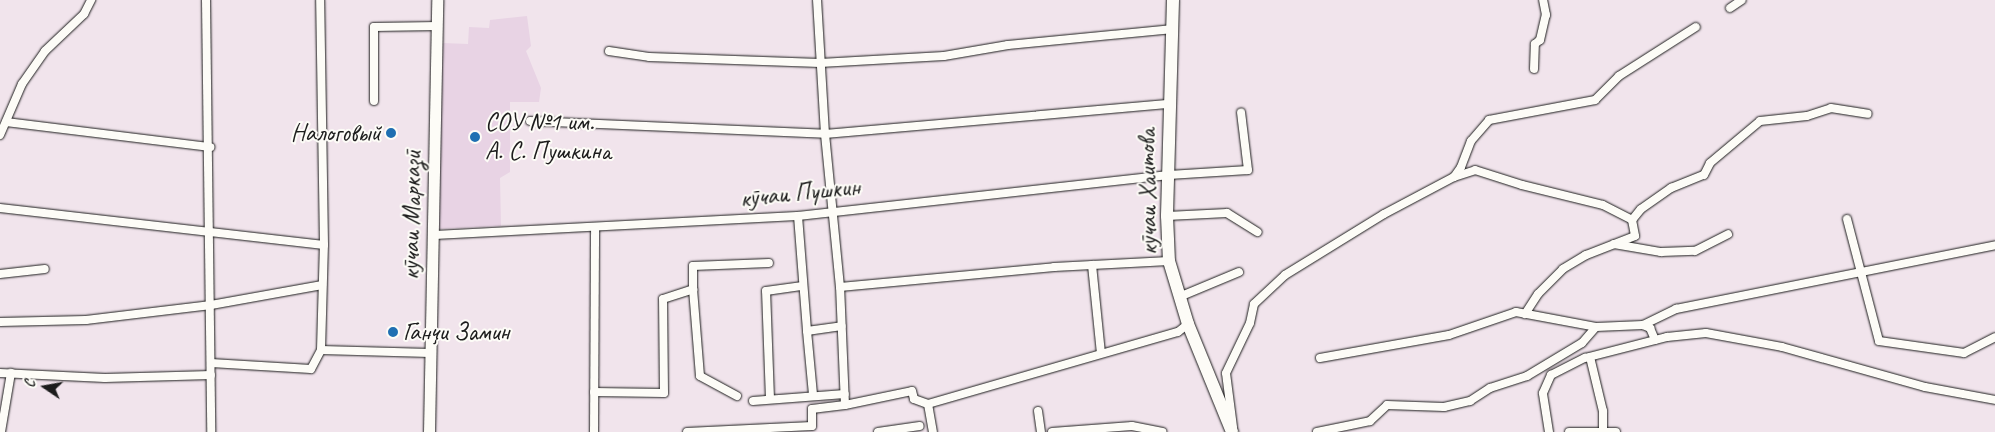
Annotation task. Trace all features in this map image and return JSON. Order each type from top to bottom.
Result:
[{"type":"main road","name":"кӯчаи Марказӣ","points":[[429,432],[437,0]]},
{"type":"main road","name":"кӯчаи Хаитова","points":[[1173,0],[1167,216],[1169,261],[1178,297],[1188,324],[1233,432]]},
{"type":"street","points":[[0,135],[27,78],[45,51],[84,14],[91,0]]},
{"type":"street","points":[[206,0],[210,147],[211,432]]},
{"type":"street","points":[[211,363],[311,369],[321,350],[324,245],[320,0]]},
{"type":"street","points":[[818,0],[825,134],[834,210],[840,287],[845,405]]},
{"type":"street","points":[[1534,69],[1535,44],[1540,40],[1546,15],[1543,0]]},
{"type":"street","points":[[1730,8],[1742,0]]},
{"type":"street","points":[[374,102],[374,27],[438,26]]},
{"type":"street","points":[[1454,176],[1462,167],[1471,141],[1489,120],[1595,100],[1619,76],[1696,27]]},
{"type":"street","points":[[609,51],[649,57],[820,64],[944,56],[1008,45],[1173,29]]},
{"type":"street","points":[[530,122],[825,134],[1170,104]]},
{"type":"street","points":[[1525,314],[1538,294],[1563,269],[1586,254],[1635,236],[1632,220],[1641,209],[1671,188],[1704,175],[1710,163],[1760,121],[1807,116],[1831,108],[1868,114]]},
{"type":"street","name":"кӯчаи Пушкин","points":[[434,235],[798,216],[834,210],[1169,175],[1248,170],[1241,112]]},
{"type":"street","points":[[6,122],[210,147]]},
{"type":"street","points":[[1233,432],[1234,411],[1227,392],[1226,373],[1250,323],[1254,304],[1286,275],[1384,214],[1454,176],[1475,170],[1522,185],[1603,205],[1632,220]]},
{"type":"street","points":[[0,208],[324,245]]},
{"type":"street","points":[[1167,216],[1227,213],[1258,232]]},
{"type":"street","points":[[798,216],[813,395]]},
{"type":"street","points":[[1848,219],[1879,341],[1964,353],[1995,337]]},
{"type":"street","points":[[594,432],[595,228]]},
{"type":"street","points":[[1614,244],[1661,252],[1695,251],[1728,234]]},
{"type":"street","points":[[1320,358],[1449,335],[1516,312],[1596,327],[1643,325],[1676,309],[1995,245]]},
{"type":"street","points":[[840,287],[1092,265],[1169,261]]},
{"type":"street","points":[[737,396],[700,376],[693,266],[770,263]]},
{"type":"street","points":[[1092,265],[1101,353]]},
{"type":"street","points":[[0,274],[45,269]]},
{"type":"street","points":[[1178,297],[1239,272]]},
{"type":"street","points":[[0,322],[86,320],[211,305],[322,285]]},
{"type":"street","points":[[770,399],[766,291],[803,286]]},
{"type":"street","points":[[594,392],[664,393],[663,299],[693,289]]},
{"type":"street","points":[[687,432],[812,429],[812,409],[845,405],[912,391],[914,399],[928,404],[1178,332],[1188,324]]},
{"type":"street","points":[[1643,325],[1650,328],[1655,340]]},
{"type":"street","points":[[807,331],[842,326]]},
{"type":"street","points":[[1317,432],[1370,421],[1387,405],[1444,406],[1470,401],[1490,388],[1527,376],[1574,348],[1596,327]]},
{"type":"street","points":[[1549,432],[1543,393],[1551,375],[1590,357],[1655,340],[1706,333],[1782,347],[1925,388],[1995,400]]},
{"type":"street","points":[[321,350],[430,353]]},
{"type":"street","points":[[1590,357],[1603,411],[1603,431]]},
{"type":"street","points":[[0,373],[105,378],[211,375]]},
{"type":"street","points":[[1,432],[11,373]]},
{"type":"street","points":[[753,401],[844,394]]},
{"type":"street","points":[[928,404],[933,432]]},
{"type":"street","points":[[1038,411],[1041,432]]},
{"type":"street","points":[[878,432],[920,426]]},
{"type":"street","points":[[1052,432],[1132,426],[1162,432]]},
{"type":"street","points":[[1569,432],[1616,432]]},
{"type":"shaded area","name":"СОУ №1 им. А. С. Пушкина","points":[[527,16],[531,46],[526,51],[541,88],[539,102],[510,102],[510,172],[500,178],[501,226],[437,229],[443,43],[468,44],[469,27],[489,28],[490,20]]},
{"type":"place","name":"Налоговый","points":[[391,133]]},
{"type":"place","name":"СОУ №1 им. А. С. Пушкина","points":[[475,137]]},
{"type":"place","name":"Ганҷи Замин","points":[[393,332]]}]
